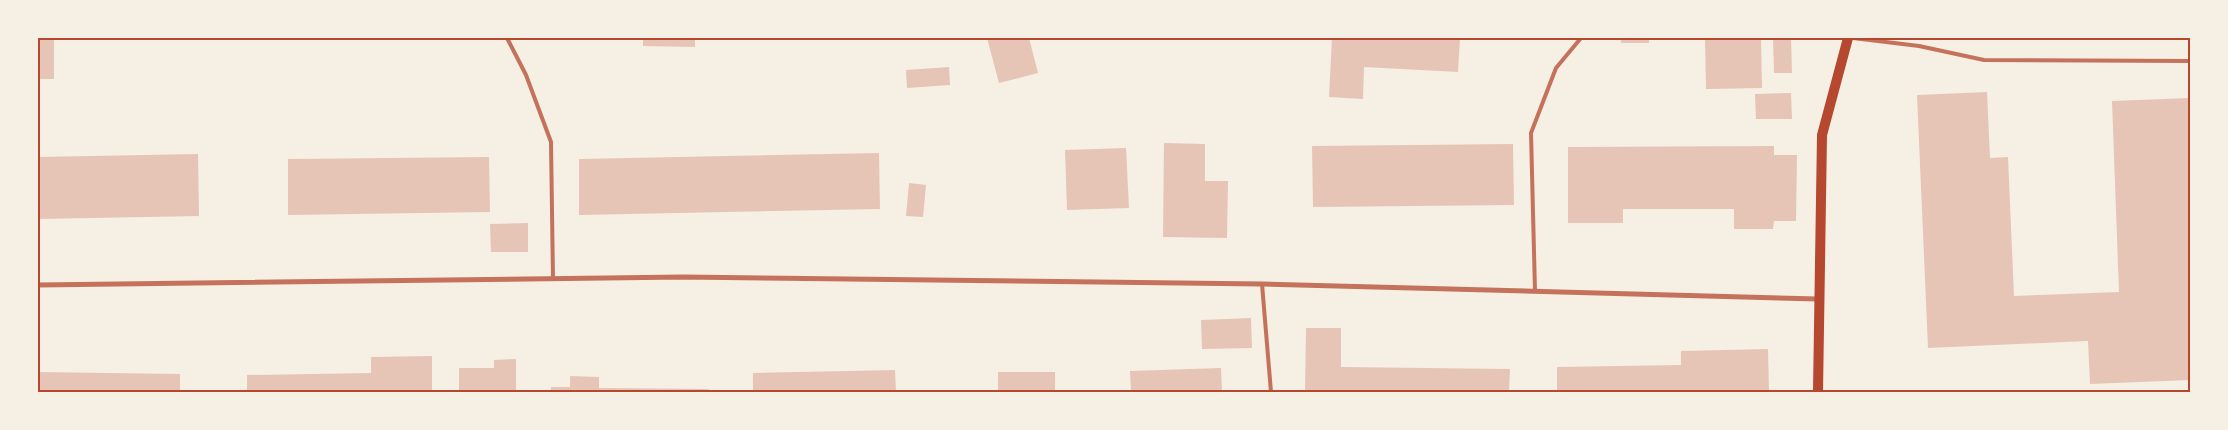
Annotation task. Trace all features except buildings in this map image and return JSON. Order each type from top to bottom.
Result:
[{"type":"main road","points":[[1818,392],[1822,135],[1848,38]]},
{"type":"street","points":[[38,286],[703,278],[1262,284],[1818,299]]},
{"type":"lane","points":[[507,38],[526,75],[552,142],[553,279]]},
{"type":"lane","points":[[1535,291],[1531,133],[1556,68],[1581,38]]},
{"type":"lane","points":[[1853,38],[1919,46],[1984,60],[2190,61]]},
{"type":"lane","points":[[1262,284],[1271,392]]}]
